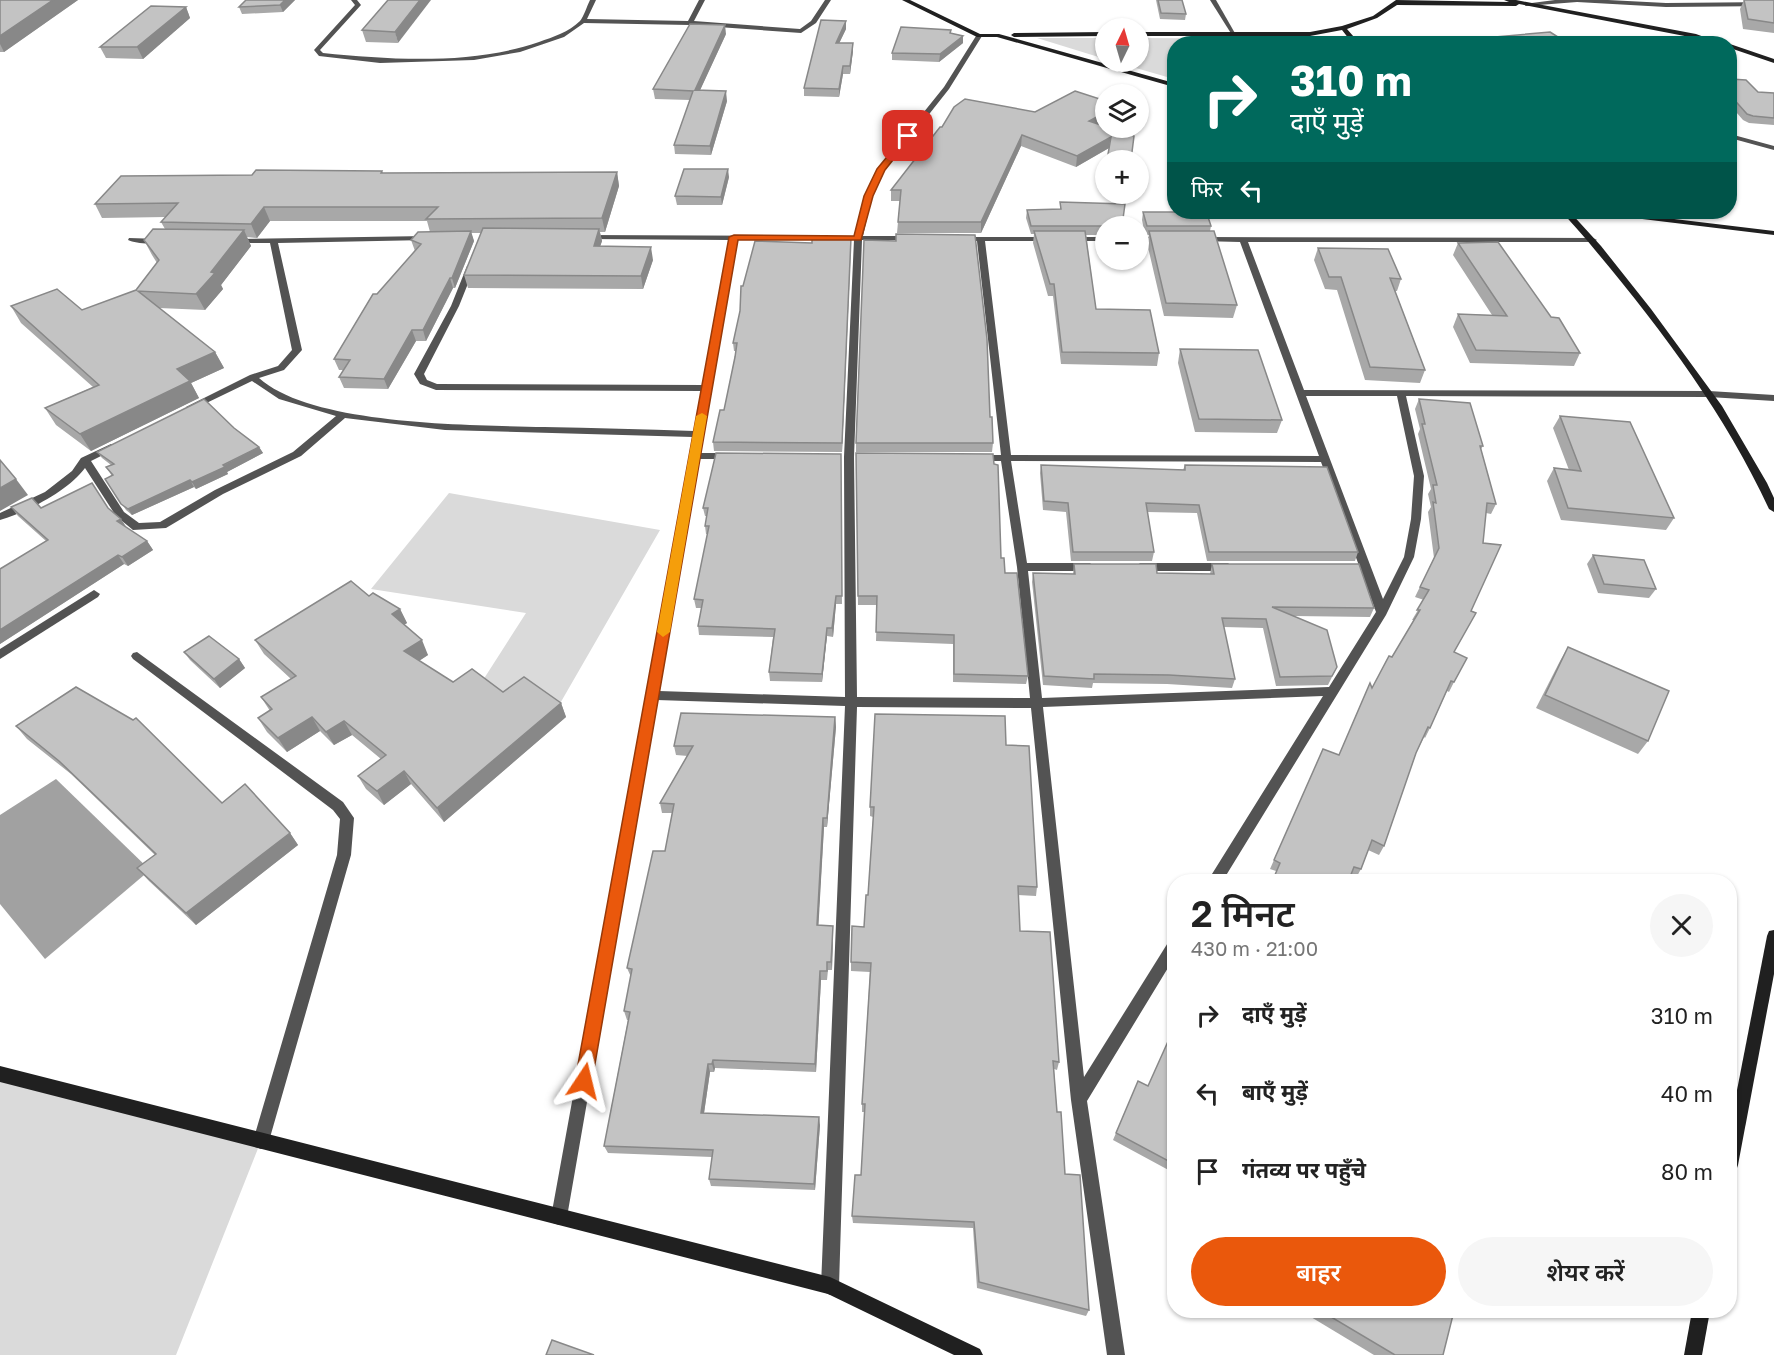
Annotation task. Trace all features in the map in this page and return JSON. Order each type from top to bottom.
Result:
[{"type":"street","points":[[354,0],[358,5],[317,50],[321,55],[380,61],[474,58],[518,51],[562,36],[583,21],[593,0]]},
{"type":"street","points":[[690,23],[702,0]]},
{"type":"street","points":[[583,21],[690,23],[801,31],[807,29],[814,21],[828,0]]},
{"type":"street","points":[[905,0],[980,36],[1095,34]]},
{"type":"street","points":[[1213,0],[1234,34]]},
{"type":"street","points":[[1507,0],[1696,36]]},
{"type":"street","points":[[1149,34],[1310,33],[1343,28],[1375,17],[1398,1],[1526,4],[1577,0],[1666,5],[1774,4]]},
{"type":"street","points":[[1655,0],[1666,5]]},
{"type":"street","points":[[1343,28],[1350,36]]},
{"type":"street","points":[[997,35],[1167,83]]},
{"type":"street","points":[[830,1286],[851,702],[848,457],[858,238],[868,196],[882,169],[947,88],[980,36]]},
{"type":"street","points":[[1737,49],[1774,62]]},
{"type":"street","points":[[1737,138],[1774,148]]},
{"type":"street","points":[[1573,219],[1593,240],[1696,373],[1765,488],[1774,508]]},
{"type":"street","points":[[1659,219],[1774,233]]},
{"type":"street","points":[[578,237],[925,238]]},
{"type":"street","points":[[559,1217],[734,237]]},
{"type":"street","points":[[227,241],[436,238]]},
{"type":"street","points":[[959,238],[1095,239]]},
{"type":"street","points":[[981,239],[1006,458],[1022,567],[1079,1100],[1116,1355]]},
{"type":"street","points":[[1149,239],[1173,239]]},
{"type":"street","points":[[1197,239],[1593,240]]},
{"type":"street","points":[[132,240],[167,241]]},
{"type":"street","points":[[1243,240],[1325,459],[1361,567],[1382,612]]},
{"type":"street","points":[[179,413],[253,377],[281,368],[297,350],[274,242]]},
{"type":"street","points":[[474,256],[455,306],[419,374],[423,382],[436,387],[707,388]]},
{"type":"street","points":[[253,377],[261,386],[284,397],[343,415],[445,427],[699,434]]},
{"type":"street","points":[[1300,393],[1709,394],[1774,398]]},
{"type":"street","points":[[1219,874],[1382,612],[1409,556],[1416,519],[1419,476],[1401,393]]},
{"type":"street","points":[[85,460],[120,514],[137,527],[162,525],[219,492],[297,454],[343,415]]},
{"type":"street","points":[[0,517],[49,494],[76,473],[85,460],[116,444]]},
{"type":"street","points":[[695,456],[742,456]]},
{"type":"street","points":[[972,458],[1325,459]]},
{"type":"street","points":[[1022,567],[1105,567]]},
{"type":"street","points":[[1129,567],[1236,567]]},
{"type":"street","points":[[0,656],[94,594]]},
{"type":"street","points":[[137,656],[338,806],[347,818],[344,855],[261,1141]]},
{"type":"street","points":[[652,695],[851,702],[1035,703],[1333,691]]},
{"type":"street","points":[[1737,1129],[1774,936]]},
{"type":"street","points":[[1079,1100],[1167,957]]},
{"type":"street","points":[[0,1074],[830,1286],[974,1355]]},
{"type":"street","points":[[1693,1355],[1700,1318]]},
{"type":"shaded area","points":[[1037,38],[1095,38],[1095,56]]},
{"type":"shaded area","points":[[1149,38],[1167,38],[1167,77],[1149,72]]},
{"type":"shaded area","points":[[449,493],[660,530],[543,733],[460,716],[526,613],[371,589]]},
{"type":"shaded area","points":[[56,779],[150,870],[45,959],[0,904],[0,815]]},
{"type":"shaded area","points":[[0,1074],[261,1141],[176,1355],[0,1355]]},
{"type":"building","points":[[0,0],[53,0],[0,36]]},
{"type":"building","points":[[246,0],[285,0],[280,5],[239,7]]},
{"type":"building","points":[[388,0],[420,0],[395,32],[362,30]]},
{"type":"building","points":[[1158,0],[1182,0],[1186,14],[1161,13]]},
{"type":"building","points":[[1744,0],[1774,0],[1774,23],[1748,19]]},
{"type":"building","points":[[151,6],[186,7],[137,47],[100,47]]},
{"type":"building","points":[[821,20],[846,21],[836,43],[853,43],[850,66],[843,66],[839,89],[804,88]]},
{"type":"building","points":[[690,24],[725,25],[695,90],[726,91],[710,146],[674,145],[693,91],[653,89]]},
{"type":"building","points":[[901,27],[951,30],[950,33],[963,36],[940,54],[892,53]]},
{"type":"building","points":[[1550,32],[1556,36],[1505,36]]},
{"type":"building","points":[[1737,79],[1746,80],[1758,92],[1774,93],[1774,118],[1747,114],[1737,103]]},
{"type":"building","points":[[1075,91],[1095,97],[1095,118],[1089,121],[1095,123],[1095,138],[1109,138],[1077,156],[1022,135],[981,222],[898,222],[901,190],[891,190],[942,127],[954,107],[965,99],[1035,112]]},
{"type":"building","points":[[1111,138],[1134,138],[1132,150],[1109,150]]},
{"type":"building","points":[[684,169],[728,169],[721,197],[675,196]]},
{"type":"building","points":[[256,170],[382,171],[381,173],[617,172],[602,218],[426,219],[438,207],[264,207],[251,224],[161,222],[178,203],[95,204],[121,176],[252,175]]},
{"type":"building","points":[[1060,202],[1125,204],[1123,216],[1095,216],[1095,226],[1031,226],[1027,210],[1061,209]]},
{"type":"building","points":[[1143,212],[1167,212],[1167,219],[1209,219],[1211,226],[1149,226],[1149,216],[1144,216]]},
{"type":"building","points":[[483,228],[599,229],[594,246],[651,247],[641,276],[464,275]]},
{"type":"building","points":[[153,229],[244,230],[211,272],[215,273],[196,294],[138,291],[215,352],[177,369],[190,381],[80,434],[45,408],[99,385],[11,306],[57,289],[82,310],[136,290],[159,260],[144,240]]},
{"type":"building","points":[[471,231],[452,278],[423,330],[412,330],[384,379],[339,377],[350,360],[334,359],[373,294],[377,294],[421,244],[411,240],[418,232]]},
{"type":"building","points":[[1034,231],[1085,231],[1096,309],[1150,310],[1159,353],[1062,352],[1054,284],[1050,284]]},
{"type":"building","points":[[1149,231],[1214,231],[1237,305],[1166,303]]},
{"type":"building","points":[[896,234],[975,235],[987,339],[993,443],[856,443],[864,240],[896,241]]},
{"type":"building","points":[[812,238],[851,238],[842,443],[713,442],[720,410],[724,410],[735,357],[737,343],[733,343],[740,311],[741,286],[743,286],[755,241],[812,243]]},
{"type":"building","points":[[1498,242],[1551,317],[1559,318],[1580,353],[1476,350],[1458,314],[1507,316],[1458,243]]},
{"type":"building","points":[[1318,248],[1388,249],[1401,279],[1390,278],[1425,370],[1370,367],[1341,277],[1329,277]]},
{"type":"building","points":[[1180,349],[1258,350],[1282,420],[1199,419]]},
{"type":"building","points":[[204,399],[234,428],[259,447],[223,465],[225,467],[192,482],[190,480],[128,509],[121,504],[105,479],[113,475],[106,467],[114,464],[97,452]]},
{"type":"building","points":[[1419,399],[1470,403],[1483,446],[1480,446],[1496,504],[1487,503],[1483,543],[1501,545],[1471,611],[1476,613],[1454,652],[1467,658],[1454,682],[1451,681],[1416,753],[1384,846],[1372,840],[1361,869],[1354,867],[1351,874],[1275,874],[1280,863],[1274,860],[1323,749],[1339,755],[1370,683],[1372,688],[1389,656],[1392,657],[1420,610],[1417,610],[1429,590],[1420,587],[1439,548],[1433,502],[1436,503],[1433,485],[1437,485],[1422,424],[1425,424]]},
{"type":"building","points":[[1560,416],[1630,422],[1674,518],[1568,508],[1554,468],[1581,471]]},
{"type":"building","points":[[716,453],[841,454],[842,596],[836,596],[832,628],[827,628],[822,674],[769,672],[775,629],[698,626],[703,600],[694,599],[709,526],[705,526],[708,508],[703,508]]},
{"type":"building","points":[[856,453],[993,454],[994,464],[998,465],[1001,558],[1004,558],[1005,573],[1017,573],[1028,676],[954,674],[954,635],[876,632],[877,596],[858,596]]},
{"type":"building","points":[[0,460],[16,479],[0,488]]},
{"type":"building","points":[[1041,465],[1185,470],[1185,465],[1327,467],[1358,552],[1209,552],[1199,505],[1146,503],[1154,552],[1073,552],[1068,503],[1044,501]]},
{"type":"building","points":[[92,483],[108,508],[121,519],[117,521],[147,541],[122,557],[118,555],[0,630],[0,569],[48,540],[11,507],[32,498],[41,508]]},
{"type":"building","points":[[1593,555],[1644,560],[1656,589],[1604,584]]},
{"type":"building","points":[[1074,564],[1156,564],[1157,573],[1214,574],[1212,564],[1359,564],[1374,608],[1272,607],[1327,630],[1337,667],[1332,676],[1280,677],[1266,619],[1222,618],[1235,679],[1169,675],[1094,674],[1094,679],[1044,676],[1033,573],[1075,574]]},
{"type":"building","points":[[351,581],[369,596],[373,593],[400,609],[392,614],[422,640],[404,651],[453,682],[472,669],[503,692],[524,677],[561,703],[437,808],[404,771],[377,791],[358,776],[386,755],[344,721],[326,732],[312,717],[278,738],[258,718],[272,709],[261,697],[296,676],[255,640]]},
{"type":"building","points":[[209,636],[239,659],[214,679],[184,652]]},
{"type":"building","points":[[1568,647],[1669,691],[1648,741],[1545,695]]},
{"type":"building","points":[[76,687],[133,720],[136,718],[222,803],[245,784],[290,833],[186,913],[137,868],[156,854],[59,761],[16,726]]},
{"type":"building","points":[[681,713],[835,717],[827,818],[823,818],[817,925],[833,926],[831,962],[827,962],[827,971],[820,971],[815,1064],[713,1060],[712,1064],[708,1064],[701,1113],[819,1117],[814,1184],[709,1179],[713,1150],[604,1146],[630,1012],[624,1011],[632,969],[627,968],[653,851],[665,851],[674,804],[660,803],[693,746],[674,746]]},
{"type":"building","points":[[875,714],[1005,716],[1006,745],[1029,746],[1037,887],[1018,886],[1020,931],[1050,932],[1059,1062],[1053,1061],[1057,1112],[1061,1112],[1065,1174],[1080,1175],[1089,1310],[979,1282],[974,1222],[852,1216],[855,1175],[861,1175],[865,1104],[862,1104],[871,963],[851,962],[852,926],[864,927],[866,895],[868,895],[874,807],[870,807]]},
{"type":"building","points":[[1167,1044],[1167,1160],[1116,1133],[1138,1081],[1148,1086]]},
{"type":"building","points":[[1333,1318],[1452,1318],[1443,1355],[1395,1355]]},
{"type":"building","points":[[552,1340],[594,1355],[546,1355]]},
{"type":"slow traffic","points":[[663,632],[702,416]]},
{"type":"route","points":[[584,1081],[734,237],[858,238],[868,196],[882,169],[908,136]]}]
